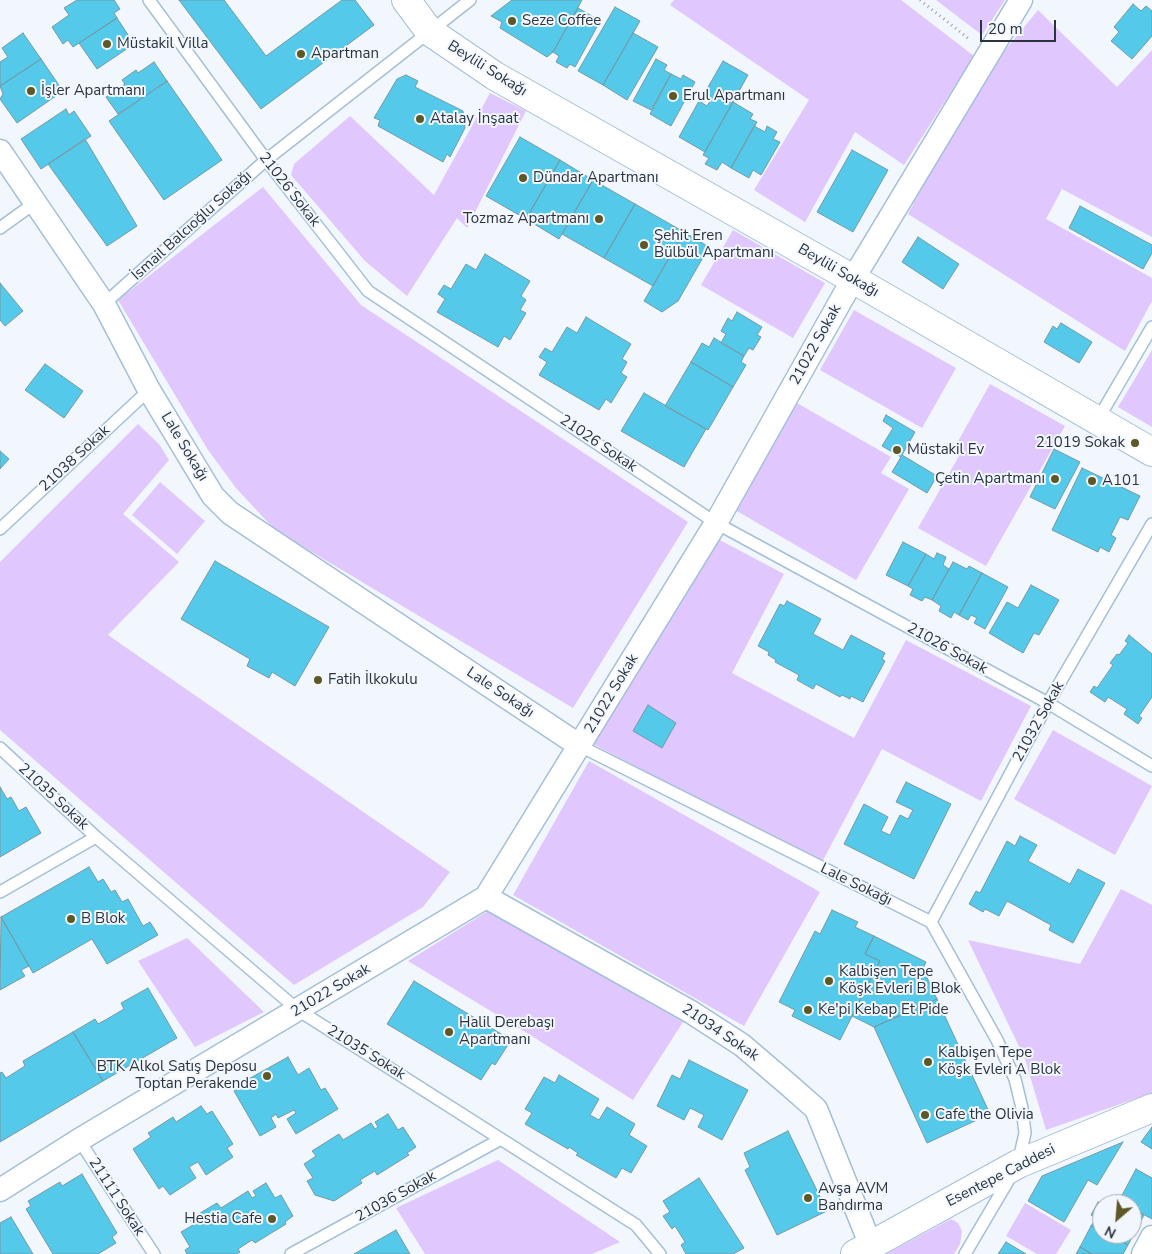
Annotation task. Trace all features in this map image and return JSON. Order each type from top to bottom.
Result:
[{"type":"street","name":"Beylili Sokağı","points":[[406,0],[429,31],[495,76],[853,279],[1152,452]]},
{"type":"street","name":"21022 Sokak","points":[[0,1190],[79,1140],[486,897],[716,523],[853,279],[987,54],[1022,0]]},
{"type":"street","name":"Lale Sokağı","points":[[0,151],[104,304],[150,390],[213,496],[230,513],[580,746]]},
{"type":"street","name":"21034 Sokak","points":[[486,897],[691,1012],[742,1045],[816,1109],[863,1250]]},
{"type":"street","name":"Esentepe Caddesi","points":[[863,1250],[1018,1164],[1152,1108]]},
{"type":"street","points":[[1142,1254],[1152,1237]]},
{"type":"lane","name":"21026 Sokak","points":[[149,0],[266,160],[368,291],[716,523],[1048,703],[1152,766]]},
{"type":"lane","name":"İsmail Balcıoğlu Sokağı","points":[[104,304],[266,160],[470,0]]},
{"type":"lane","points":[[0,228],[36,202]]},
{"type":"lane","points":[[1097,421],[1152,327]]},
{"type":"lane","name":"21038 Sokak","points":[[0,529],[150,390]]},
{"type":"lane","name":"21032 Sokak","points":[[931,922],[1048,703],[1152,524]]},
{"type":"lane","name":"Lale Sokağı","points":[[580,746],[931,922]]},
{"type":"lane","name":"21035 Sokak","points":[[0,748],[96,837],[298,1010],[636,1225],[660,1254]]},
{"type":"lane","points":[[0,892],[96,837]]},
{"type":"lane","points":[[931,922],[997,1040],[1015,1079],[1026,1133],[1018,1164],[966,1254]]},
{"type":"lane","name":"21036 Sokak","points":[[291,1254],[501,1139]]},
{"type":"lane","name":"21111 Sokak","points":[[79,1140],[154,1254]]},
{"type":"path","points":[[920,0],[987,54]]},
{"type":"shaded area","points":[[674,0],[901,0],[974,56],[904,165],[855,132],[805,222],[754,190],[809,100],[670,5]]},
{"type":"shaded area","points":[[936,0],[1005,0],[982,35]]},
{"type":"shaded area","points":[[1038,10],[1117,87],[1152,50],[1152,237],[1062,189],[1046,219],[1152,278],[1152,301],[1125,351],[908,214],[936,159],[1002,54]]},
{"type":"shaded area","points":[[490,93],[526,111],[467,228],[457,218],[407,296],[365,261],[291,175],[294,164],[350,116],[434,195]]},
{"type":"shaded area","points":[[263,187],[361,305],[688,522],[573,708],[275,530],[236,488],[208,450],[118,300]]},
{"type":"shaded area","points":[[733,230],[825,283],[793,338],[701,285]]},
{"type":"shaded area","points":[[854,310],[956,368],[922,428],[820,370]]},
{"type":"shaded area","points":[[1152,350],[1152,427],[1118,407]]},
{"type":"shaded area","points":[[990,384],[1065,426],[986,566],[918,528],[959,456],[952,452]]},
{"type":"shaded area","points":[[797,403],[891,457],[881,473],[909,489],[856,580],[735,510]]},
{"type":"shaded area","points":[[138,424],[159,444],[169,460],[123,514],[179,562],[108,635],[450,872],[423,907],[294,985],[0,730],[0,562]]},
{"type":"shaded area","points":[[160,482],[205,521],[177,554],[132,515]]},
{"type":"shaded area","points":[[716,538],[784,574],[732,673],[854,738],[906,640],[1031,706],[981,801],[882,749],[821,864],[593,744]]},
{"type":"shaded area","points":[[1053,730],[1152,786],[1115,855],[1014,799]]},
{"type":"shaded area","points":[[589,761],[820,892],[744,1026],[513,895]]},
{"type":"shaded area","points":[[1121,889],[1152,905],[1152,1093],[1046,1130],[1025,1059],[968,940],[1080,964]]},
{"type":"shaded area","points":[[488,911],[683,1022],[633,1100],[408,961]]},
{"type":"shaded area","points":[[187,938],[264,1012],[195,1047],[138,961]]},
{"type":"shaded area","points":[[498,1160],[620,1242],[592,1254],[425,1254],[396,1208]]},
{"type":"shaded area","points":[[1025,1203],[1071,1230],[1056,1254],[1037,1254],[1006,1236]]},
{"type":"shaded area","points":[[951,1219],[958,1223],[962,1231],[960,1244],[954,1254],[886,1254]]},
{"type":"building","points":[[77,0],[114,0],[120,9],[114,13],[117,18],[73,47],[68,40],[63,44],[52,27],[69,15],[64,8]]},
{"type":"building","name":"Apartman","points":[[179,0],[224,0],[266,56],[342,0],[355,0],[374,25],[261,109]]},
{"type":"building","points":[[512,0],[582,0],[553,52],[547,57],[500,28],[502,22],[491,16]]},
{"type":"building","points":[[1133,4],[1141,11],[1146,6],[1152,11],[1152,36],[1132,59],[1111,41],[1119,32],[1114,27]]},
{"type":"building","points":[[615,7],[640,21],[603,85],[578,71]]},
{"type":"building","points":[[578,8],[597,19],[595,23],[598,25],[575,67],[570,64],[567,68],[556,62],[559,56],[553,52]]},
{"type":"building","name":"Müstakil Villa","points":[[117,18],[134,44],[97,69],[79,43]]},
{"type":"building","points":[[23,33],[41,59],[0,86],[0,62],[8,57],[2,48]]},
{"type":"building","points":[[633,33],[658,47],[627,100],[603,85]]},
{"type":"building","name":"İşler Apartmanı","points":[[41,59],[63,91],[17,123],[0,99],[3,94],[0,86]]},
{"type":"building","points":[[656,59],[667,65],[664,70],[671,74],[651,110],[633,101]]},
{"type":"building","points":[[723,61],[748,75],[705,152],[679,137],[699,101],[707,106],[712,98],[704,94]]},
{"type":"building","points":[[154,62],[167,81],[118,114],[106,97],[125,84],[122,80],[136,70],[138,73]]},
{"type":"building","name":"Erul Apartmanı","points":[[671,74],[681,79],[683,75],[695,82],[671,126],[650,114]]},
{"type":"building","name":"Atalay İnşaat","points":[[406,75],[418,81],[415,87],[463,111],[465,128],[450,157],[447,154],[443,162],[378,126],[380,120],[374,118],[397,79]]},
{"type":"building","points":[[167,81],[222,160],[164,200],[109,121]]},
{"type":"building","points":[[733,102],[753,114],[750,119],[757,122],[731,168],[722,162],[717,170],[705,164],[709,158],[703,155]]},
{"type":"building","points":[[66,109],[69,115],[74,111],[91,136],[41,169],[21,139]]},
{"type":"building","points":[[754,126],[765,132],[767,126],[777,132],[773,139],[780,142],[761,175],[753,170],[749,178],[731,168]]},
{"type":"building","name":"Dündar Apartmanı","points":[[520,137],[560,160],[526,219],[486,196]]},
{"type":"building","points":[[85,139],[137,226],[107,246],[48,164]]},
{"type":"building","points":[[852,150],[888,170],[853,232],[817,212]]},
{"type":"building","points":[[560,160],[593,180],[559,239],[526,219]]},
{"type":"building","name":"Tozmaz Apartmanı","points":[[593,180],[635,204],[604,258],[562,234]]},
{"type":"building","name":"Şehit Eren Bülbül Apartmanı","points":[[635,204],[684,232],[653,286],[604,258]]},
{"type":"building","points":[[1080,206],[1152,245],[1152,253],[1143,269],[1069,228]]},
{"type":"building","points":[[684,232],[709,247],[678,301],[662,312],[644,301]]},
{"type":"building","points":[[918,237],[959,264],[943,289],[902,262]]},
{"type":"building","points":[[485,254],[530,281],[521,296],[526,300],[520,310],[526,313],[510,340],[504,336],[498,347],[437,312],[445,299],[438,294],[444,285],[451,289],[466,264],[476,270]]},
{"type":"building","points":[[0,283],[23,311],[5,326],[0,320]]},
{"type":"building","points":[[737,312],[762,327],[757,335],[761,337],[753,350],[749,348],[744,356],[721,343],[726,334],[721,331],[728,318],[732,321]]},
{"type":"building","points":[[586,317],[631,344],[622,359],[627,362],[621,373],[627,377],[611,403],[606,399],[599,410],[539,375],[547,362],[539,357],[545,348],[552,352],[567,327],[577,333]]},
{"type":"building","points":[[1061,323],[1092,342],[1079,363],[1044,342],[1053,326],[1057,329]]},
{"type":"building","points":[[714,338],[744,356],[741,362],[746,365],[733,387],[691,362],[702,343],[709,347]]},
{"type":"building","points":[[691,362],[733,387],[708,430],[665,406]]},
{"type":"building","points":[[45,364],[83,391],[64,418],[25,390]]},
{"type":"building","points":[[644,393],[706,429],[684,467],[621,431]]},
{"type":"building","name":"Müstakil Ev","points":[[886,415],[915,432],[902,455],[937,476],[927,493],[892,472],[901,457],[882,446],[893,428],[883,421]]},
{"type":"building","name":"Çetin Apartmanı","points":[[1054,449],[1080,462],[1055,509],[1030,497]]},
{"type":"building","points":[[0,451],[9,459],[0,469]]},
{"type":"building","points":[[1082,468],[1140,496],[1128,520],[1120,517],[1111,535],[1116,538],[1109,552],[1100,547],[1098,552],[1052,530]]},
{"type":"building","points":[[903,542],[926,554],[908,586],[886,575]]},
{"type":"building","points":[[937,553],[946,557],[943,565],[949,569],[932,600],[925,597],[922,601],[910,595],[913,589],[908,586],[926,554],[934,559]]},
{"type":"building","name":"Fatih İlkokulu","points":[[215,561],[329,627],[295,686],[272,672],[269,678],[247,666],[250,659],[181,619]]},
{"type":"building","points":[[953,562],[967,569],[969,566],[982,573],[959,615],[954,612],[951,618],[939,611],[941,606],[932,600]]},
{"type":"building","points":[[982,573],[1008,587],[985,629],[974,623],[977,618],[971,615],[968,620],[959,615]]},
{"type":"building","points":[[1031,585],[1059,600],[1039,635],[1034,633],[1023,653],[989,633],[1007,602],[1018,608]]},
{"type":"building","points":[[787,601],[821,619],[813,634],[843,650],[851,635],[885,653],[882,659],[885,661],[863,702],[851,696],[850,699],[842,695],[840,697],[816,684],[813,689],[797,680],[799,675],[775,662],[776,660],[768,655],[769,652],[758,646],[780,604],[784,606]]},
{"type":"building","points":[[1129,635],[1152,654],[1152,697],[1139,716],[1142,718],[1138,724],[1124,714],[1127,709],[1108,697],[1105,702],[1090,692],[1094,686],[1097,688],[1113,665],[1110,663],[1128,643],[1125,641]]},
{"type":"building","points":[[648,705],[676,723],[662,748],[633,731]]},
{"type":"building","points":[[906,782],[951,804],[914,879],[844,844],[864,804],[888,817],[881,831],[890,835],[900,815],[908,819],[913,810],[896,802]]},
{"type":"building","points":[[0,787],[7,799],[11,797],[19,811],[26,807],[41,833],[0,857]]},
{"type":"building","points":[[1020,836],[1037,845],[1028,861],[1070,884],[1078,869],[1105,883],[1073,943],[1049,930],[1051,925],[1007,901],[999,916],[985,909],[983,912],[969,904],[976,891],[980,893],[1007,841],[1015,846]]},
{"type":"building","name":"B Blok","points":[[89,867],[98,882],[103,879],[111,892],[115,890],[122,902],[128,899],[143,926],[150,922],[158,935],[107,964],[92,939],[33,973],[1,917]]},
{"type":"building","name":"Kalbişen Tepe Köşk Evleri B Blok","points":[[832,910],[858,922],[855,927],[874,936],[865,954],[880,961],[840,1040],[792,1016],[795,1010],[779,1002],[815,931],[820,934]]},
{"type":"building","points":[[1,917],[29,966],[21,970],[25,976],[0,990]]},
{"type":"building","points":[[874,936],[926,962],[923,969],[937,999],[874,1027],[852,1016],[880,961],[865,954]]},
{"type":"building","name":"Halil Derebaşı Apartmanı","points":[[414,981],[511,1040],[495,1065],[492,1063],[481,1080],[387,1024]]},
{"type":"building","points":[[148,988],[177,1038],[103,1081],[73,1032],[95,1019],[98,1024],[107,1019],[124,1009],[121,1003]]},
{"type":"building","name":"Kalbişen Tepe Köşk Evleri A Blok","points":[[937,999],[990,1114],[927,1143],[874,1027]]},
{"type":"building","points":[[73,1032],[103,1081],[0,1142],[0,1073],[2,1072],[6,1078],[25,1066],[23,1061]]},
{"type":"building","points":[[288,1057],[298,1075],[309,1068],[321,1090],[325,1088],[338,1109],[296,1134],[287,1119],[296,1113],[294,1110],[278,1118],[276,1114],[271,1118],[276,1127],[260,1136],[234,1091],[246,1084],[245,1081]]},
{"type":"building","points":[[689,1060],[748,1090],[722,1140],[698,1127],[704,1115],[690,1108],[684,1120],[657,1106],[672,1075],[680,1079]]},
{"type":"building","points":[[559,1075],[599,1099],[590,1115],[599,1120],[607,1107],[635,1124],[629,1135],[647,1146],[631,1173],[622,1168],[616,1178],[576,1155],[578,1153],[569,1147],[568,1149],[525,1124],[532,1113],[525,1109],[544,1077],[555,1083]]},
{"type":"building","points":[[201,1106],[207,1114],[212,1111],[233,1144],[227,1148],[233,1157],[206,1175],[198,1162],[189,1167],[196,1178],[170,1195],[163,1186],[159,1189],[133,1149],[151,1137],[148,1133],[173,1117],[176,1122]]},
{"type":"building","points":[[388,1114],[398,1130],[403,1127],[416,1147],[407,1153],[409,1155],[377,1175],[375,1171],[360,1180],[362,1183],[334,1201],[315,1195],[307,1181],[313,1178],[304,1164],[316,1156],[312,1151],[339,1134],[343,1140],[371,1123],[375,1129],[378,1127],[375,1122]]},
{"type":"building","points":[[1152,1127],[1152,1149],[1141,1142]]},
{"type":"building","points":[[788,1131],[827,1211],[777,1235],[745,1170],[750,1167],[744,1153]]},
{"type":"building","points":[[1123,1142],[1097,1185],[1088,1180],[1064,1222],[1028,1201],[1042,1176]]},
{"type":"building","points":[[1136,1169],[1152,1178],[1152,1219],[1142,1214],[1142,1194],[1123,1194]]},
{"type":"building","points":[[82,1174],[117,1233],[112,1237],[116,1243],[98,1254],[53,1254],[26,1209],[31,1206],[28,1201],[60,1182],[62,1186]]},
{"type":"building","points":[[699,1178],[744,1248],[733,1254],[686,1254],[681,1245],[685,1242],[675,1226],[672,1229],[663,1216],[670,1212],[663,1201]]},
{"type":"building","points":[[266,1183],[275,1198],[281,1195],[293,1216],[285,1222],[286,1224],[255,1243],[252,1240],[238,1249],[240,1252],[237,1254],[187,1254],[185,1250],[190,1247],[181,1232],[193,1225],[190,1219],[217,1203],[221,1208],[248,1191],[252,1198],[256,1196],[253,1191]]},
{"type":"building","points":[[11,1217],[33,1254],[0,1254],[0,1223]]},
{"type":"building","points":[[1091,1226],[1092,1244],[1128,1245],[1123,1254],[1092,1254],[1080,1247]]},
{"type":"building","points":[[396,1230],[410,1254],[354,1254]]},
{"type":"building","points":[[1006,1242],[1026,1254],[998,1254]]},
{"type":"building","points":[[1080,1247],[1092,1254],[1076,1254]]},
{"type":"place","name":"Seze Coffee","points":[[512,21]]},
{"type":"place","name":"Müstakil Villa","points":[[107,44]]},
{"type":"place","name":"Apartman","points":[[301,54]]},
{"type":"place","name":"İşler Apartmanı","points":[[31,91]]},
{"type":"place","name":"Erul Apartmanı","points":[[673,96]]},
{"type":"place","name":"Atalay İnşaat","points":[[420,119]]},
{"type":"place","name":"Dündar Apartmanı","points":[[523,178]]},
{"type":"place","name":"Tozmaz Apartmanı","points":[[599,219]]},
{"type":"place","name":"Şehit Eren Bülbül Apartmanı","points":[[644,245]]},
{"type":"place","name":"21019 Sokak","points":[[1135,443]]},
{"type":"place","name":"Müstakil Ev","points":[[897,450]]},
{"type":"place","name":"Çetin Apartmanı","points":[[1055,479]]},
{"type":"place","name":"A101","points":[[1092,481]]},
{"type":"place","name":"Fatih İlkokulu","points":[[318,680]]},
{"type":"place","name":"B Blok","points":[[71,919]]},
{"type":"place","name":"Kalbişen Tepe Köşk Evleri B Blok","points":[[829,981]]},
{"type":"place","name":"Ke'pi Kebap Et Pide","points":[[808,1010]]},
{"type":"place","name":"Halil Derebaşı Apartmanı","points":[[449,1032]]},
{"type":"place","name":"Kalbişen Tepe Köşk Evleri A Blok","points":[[928,1062]]},
{"type":"place","name":"BTK Alkol Satış Deposu Toptan Perakende","points":[[267,1076]]},
{"type":"place","name":"Cafe the Olivia","points":[[925,1115]]},
{"type":"place","name":"Avşa AVM Bandırma","points":[[808,1198]]},
{"type":"place","name":"Hestia Cafe","points":[[272,1219]]}]
